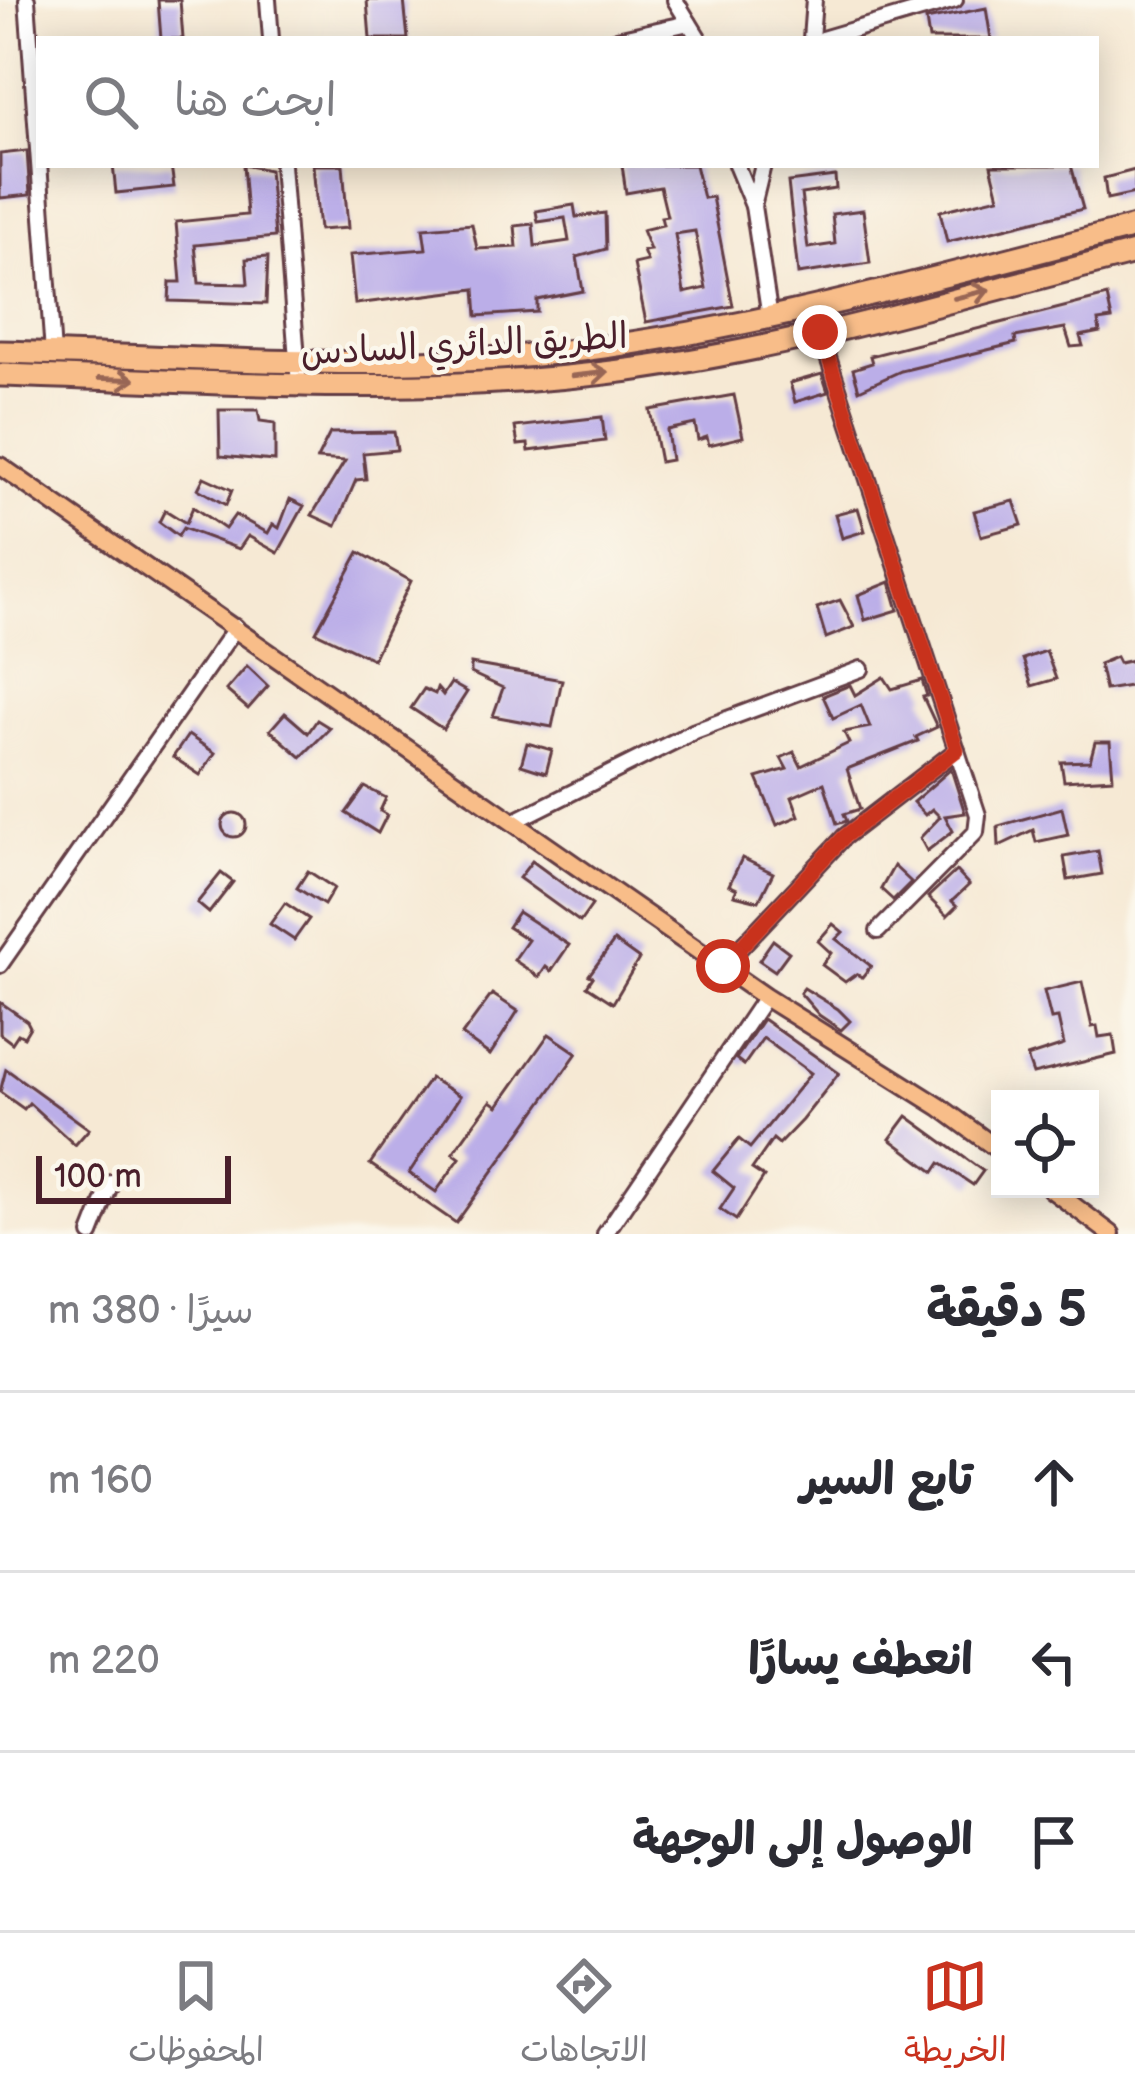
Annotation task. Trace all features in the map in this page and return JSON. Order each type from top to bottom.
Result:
[{"type":"highway","name":"الطريق الدائري السادس","points":[[0,352],[299,360],[518,356],[674,337],[770,318],[1135,227]]},
{"type":"highway","name":"الطريق الدائري السادس","points":[[0,376],[299,386],[519,381],[661,365],[775,344],[1135,253]]},
{"type":"highway","points":[[770,318],[775,344]]},
{"type":"highway","points":[[518,356],[519,381]]},
{"type":"main road","points":[[0,466],[765,997],[940,1106],[991,1144]]},
{"type":"main road","points":[[1063,1198],[1111,1234]]},
{"type":"street","points":[[27,0],[36,122]]},
{"type":"street","points":[[268,0],[272,36]]},
{"type":"street","points":[[675,0],[697,36]]},
{"type":"street","points":[[811,36],[814,0]]},
{"type":"street","points":[[832,36],[955,0]]},
{"type":"street","points":[[630,36],[689,23]]},
{"type":"street","points":[[39,168],[53,353]]},
{"type":"street","points":[[282,168],[299,386]]},
{"type":"street","points":[[737,168],[753,206],[770,318]]},
{"type":"street","points":[[753,206],[762,168]]},
{"type":"street","points":[[820,332],[978,815],[976,832],[878,931]]},
{"type":"street","points":[[0,965],[236,627]]},
{"type":"street","points":[[515,821],[695,731],[861,668]]},
{"type":"street","points":[[723,966],[844,837],[957,750]]},
{"type":"street","points":[[605,1234],[765,997]]},
{"type":"street","points":[[95,1232],[111,1183]]},
{"type":"building","points":[[158,0],[180,0],[183,36],[161,36]]},
{"type":"building","points":[[367,0],[404,0],[408,36],[370,36]]},
{"type":"building","points":[[986,8],[991,36],[929,36],[926,20]]},
{"type":"building","points":[[27,151],[30,195],[0,198],[0,154]]},
{"type":"building","points":[[113,168],[171,168],[174,187],[116,193]]},
{"type":"building","points":[[243,168],[269,170],[275,237],[195,245],[199,283],[248,284],[246,259],[268,257],[266,304],[169,301],[170,282],[181,282],[176,222],[247,215]]},
{"type":"building","points":[[313,168],[343,168],[348,228],[319,230]]},
{"type":"building","points":[[622,168],[696,168],[703,198],[712,197],[733,306],[646,322],[634,264],[647,261],[643,251],[650,250],[642,230],[663,225],[661,217],[667,216],[660,187],[626,193]],"holes":[[[695,231],[706,288],[684,293],[675,234]]]},
{"type":"building","points":[[992,168],[1072,168],[1083,209],[947,242],[940,211],[999,197]]},
{"type":"building","points":[[1135,170],[1135,193],[1107,199],[1104,178]]},
{"type":"building","points":[[835,176],[836,189],[801,194],[808,248],[835,244],[832,214],[863,210],[870,263],[798,274],[788,182]]},
{"type":"building","points":[[574,205],[576,217],[605,213],[606,249],[577,257],[583,291],[537,300],[537,312],[477,316],[475,289],[355,304],[350,255],[426,249],[423,228],[472,224],[477,249],[517,247],[515,226],[533,224],[535,246],[569,241],[565,218],[538,222],[536,211]]},
{"type":"building","points":[[1107,296],[1112,319],[1098,321],[1100,332],[1080,336],[1083,346],[1071,347],[1065,328],[1015,337],[1016,343],[901,371],[859,390],[853,369],[872,363],[870,356]]},
{"type":"building","points":[[822,374],[828,392],[795,402],[790,383]]},
{"type":"building","points":[[734,395],[743,437],[709,445],[707,437],[698,440],[695,424],[667,430],[671,460],[660,462],[650,410]]},
{"type":"building","points":[[219,410],[258,410],[260,421],[275,423],[275,461],[220,456]]},
{"type":"building","points":[[602,417],[605,441],[529,451],[528,444],[518,445],[515,427]]},
{"type":"building","points":[[394,432],[397,450],[363,453],[366,479],[356,480],[336,526],[312,515],[345,461],[317,459],[330,433]]},
{"type":"building","points":[[204,477],[232,490],[226,505],[198,489]]},
{"type":"building","points":[[290,499],[304,506],[278,553],[248,536],[239,549],[183,528],[178,536],[159,522],[165,510],[186,523],[193,507],[225,529],[235,515],[268,533],[273,524],[279,528]]},
{"type":"building","points":[[1014,501],[1022,525],[981,536],[974,511]]},
{"type":"building","points":[[858,508],[865,531],[842,538],[835,514]]},
{"type":"building","points":[[359,552],[411,581],[373,659],[316,632]]},
{"type":"building","points":[[890,582],[898,610],[865,620],[858,595]]},
{"type":"building","points":[[840,600],[854,627],[826,638],[817,608]]},
{"type":"building","points":[[1046,651],[1056,679],[1032,686],[1023,659]]},
{"type":"building","points":[[1116,657],[1119,663],[1133,660],[1130,686],[1105,690],[1099,664]]},
{"type":"building","points":[[471,664],[562,680],[552,727],[493,716],[503,688],[471,673]]},
{"type":"building","points":[[247,666],[268,686],[248,709],[226,690]]},
{"type":"building","points":[[884,677],[892,689],[922,680],[927,696],[923,697],[937,727],[916,737],[918,741],[847,769],[860,809],[844,814],[847,821],[837,824],[824,783],[792,797],[799,816],[777,825],[757,778],[787,769],[781,758],[794,752],[801,766],[849,743],[844,732],[870,727],[861,705],[833,718],[823,696],[850,685],[855,695]]},
{"type":"building","points":[[451,683],[467,692],[443,729],[411,708],[424,689],[435,694],[437,688],[443,695]]},
{"type":"building","points":[[285,713],[308,733],[317,720],[330,728],[301,757],[270,730]]},
{"type":"building","points":[[188,735],[215,753],[200,775],[173,757]]},
{"type":"building","points":[[1095,742],[1110,742],[1113,778],[1064,781],[1061,762],[1090,761]]},
{"type":"building","points":[[527,743],[552,750],[546,773],[521,765]]},
{"type":"building","points":[[951,769],[965,813],[945,816],[953,831],[927,851],[920,838],[940,817],[932,809],[925,815],[913,802]]},
{"type":"building","points":[[365,787],[386,798],[380,811],[387,815],[378,833],[346,813]]},
{"type":"building","points":[[1062,808],[1068,835],[1036,842],[1033,830],[999,846],[998,826]]},
{"type":"building","points":[[234,813],[246,825],[234,837],[222,825]]},
{"type":"building","points":[[1098,851],[1102,874],[1068,880],[1064,857]]},
{"type":"building","points":[[742,858],[773,873],[759,901],[734,895],[737,889],[729,885]]},
{"type":"building","points":[[532,861],[592,905],[580,922],[519,878]]},
{"type":"building","points":[[894,866],[911,882],[893,900],[881,889]]},
{"type":"building","points":[[308,871],[334,888],[324,905],[297,888]]},
{"type":"building","points":[[956,871],[969,885],[952,901],[957,906],[947,916],[928,897]]},
{"type":"building","points":[[221,873],[233,882],[209,913],[197,903]]},
{"type":"building","points":[[285,903],[309,919],[294,940],[270,924]]},
{"type":"building","points":[[518,912],[569,945],[551,971],[546,967],[539,977],[514,960],[528,940],[508,927]]},
{"type":"building","points":[[833,924],[843,932],[836,939],[871,966],[862,977],[856,974],[845,982],[822,965],[831,953],[818,941]]},
{"type":"building","points":[[773,940],[789,952],[775,971],[759,960]]},
{"type":"building","points":[[614,941],[639,959],[613,1003],[587,986],[593,977],[589,975]]},
{"type":"building","points":[[1082,982],[1092,1027],[1097,1026],[1099,1037],[1113,1035],[1116,1054],[1033,1074],[1027,1057],[1064,1045],[1058,1018],[1051,1019],[1044,991]]},
{"type":"building","points":[[804,988],[850,1021],[841,1030],[819,1015],[800,993]]},
{"type":"building","points":[[492,994],[518,1011],[490,1055],[462,1035]]},
{"type":"building","points":[[0,1002],[30,1027],[12,1043],[0,1034]]},
{"type":"building","points":[[763,1019],[839,1073],[779,1144],[773,1139],[752,1169],[764,1177],[736,1220],[720,1209],[734,1188],[713,1171],[739,1139],[750,1148],[811,1073],[763,1038],[744,1065],[736,1059]]},
{"type":"building","points":[[549,1034],[577,1053],[456,1223],[370,1164],[430,1078],[460,1096],[409,1173],[436,1192],[460,1158],[453,1153],[473,1125],[491,1101],[498,1106]]},
{"type":"building","points":[[6,1069],[89,1129],[75,1145],[29,1103],[24,1109],[0,1092]]},
{"type":"building","points":[[907,1116],[983,1171],[973,1185],[940,1163],[934,1172],[890,1139]]},
{"type":"route","points":[[723,966],[749,933],[844,837],[957,750],[820,332]]}]
